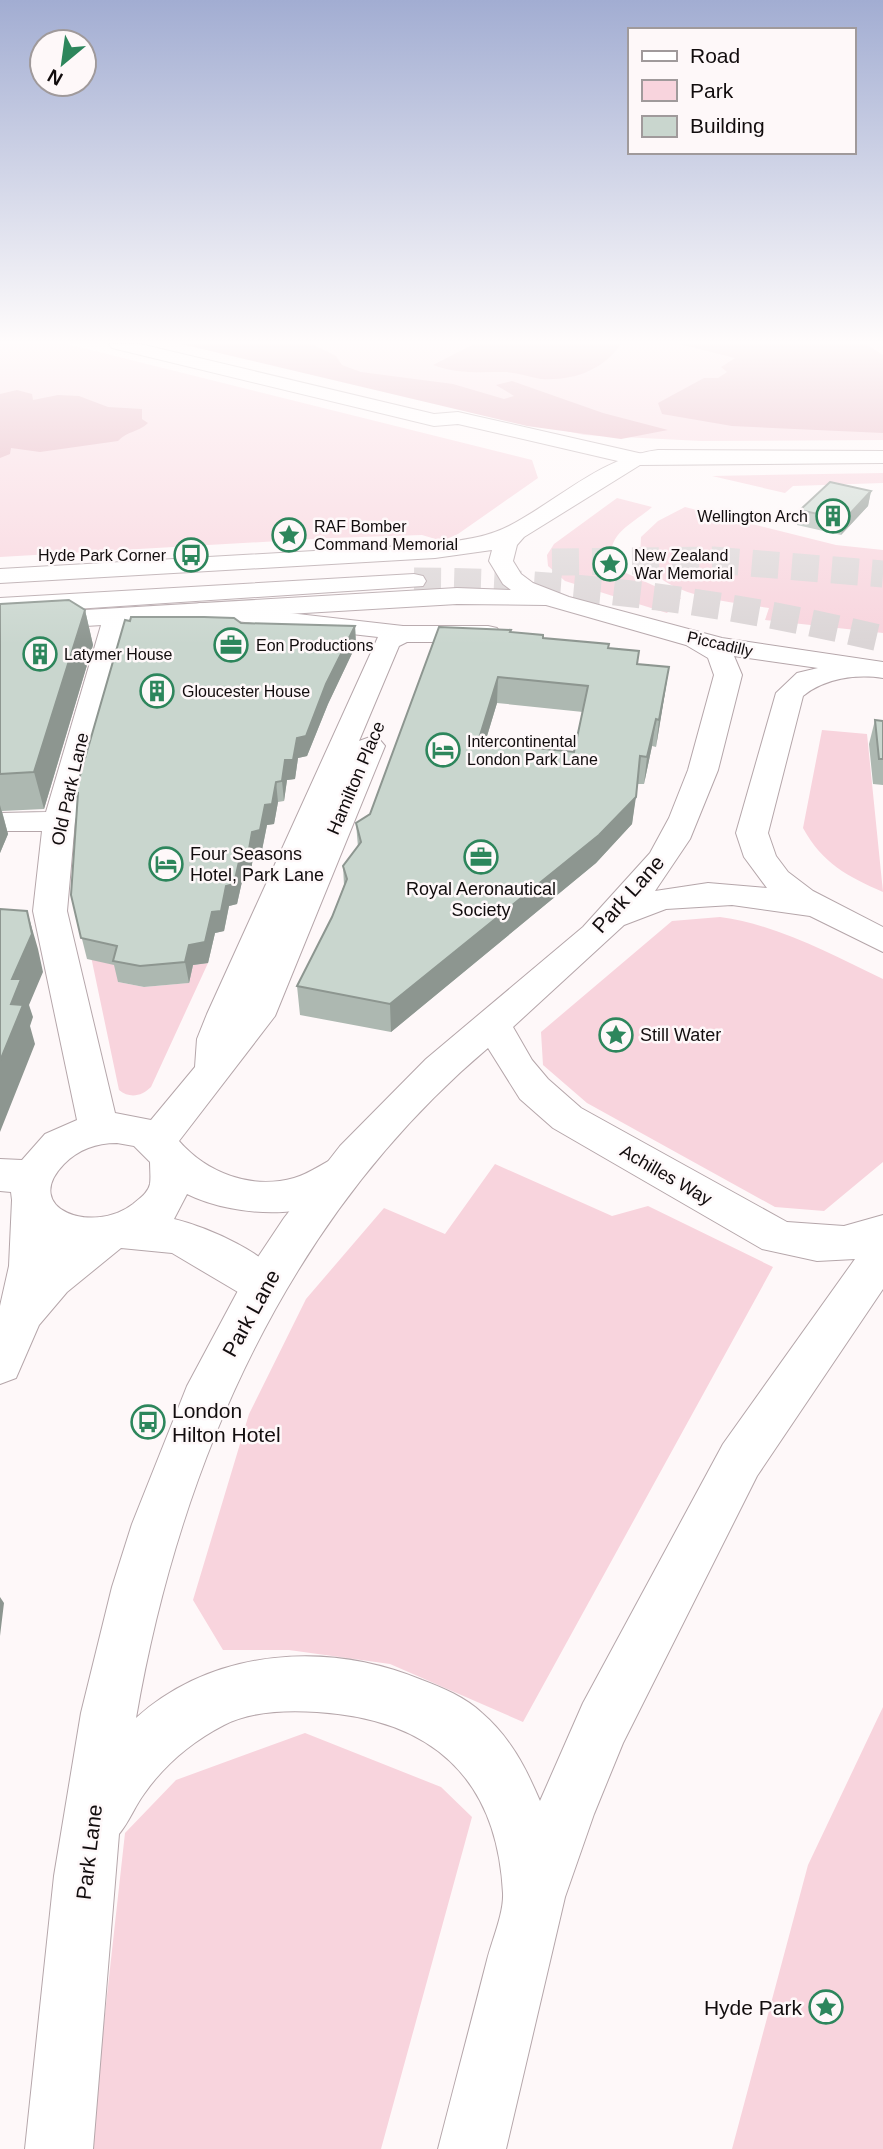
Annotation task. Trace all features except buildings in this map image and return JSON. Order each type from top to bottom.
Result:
[{"type":"main road","points":[[499,444],[609,472]]},
{"type":"main road","points":[[571,444],[635,459]]},
{"type":"main road","points":[[0,576],[435,551],[490,542],[516,532],[575,497],[609,472],[635,459],[658,456],[883,457]]},
{"type":"main road","points":[[516,532],[502,552],[505,571],[524,588],[560,601]]},
{"type":"main road","points":[[0,592],[412,574],[0,606]]},
{"type":"main road","points":[[0,623],[478,595],[560,601]]},
{"type":"main road","name":"Piccadilly","points":[[560,601],[695,639],[769,655],[879,670]]},
{"type":"main road","points":[[200,611],[405,633],[463,645],[514,643]]},
{"type":"main road","name":"Old Park Lane","points":[[99,1129],[37,929],[50,911],[59,821],[117,615]]},
{"type":"main road","name":"Hamilton Place","points":[[164,1149],[214,1069],[257,1016],[413,644],[405,633]]},
{"type":"main road","name":"Park Lane","points":[[59,2149],[89,1844],[108,1717],[129,1625],[156,1532],[187,1444],[212,1384],[264,1286],[299,1230],[344,1170],[424,1084],[597,931],[663,857],[689,808],[728,676],[724,657],[717,650],[695,639]]},
{"type":"main road","points":[[838,920],[776,879],[760,856],[752,833],[790,693],[797,684],[822,674],[879,670]]},
{"type":"main road","points":[[0,822],[59,821]]},
{"type":"main road","points":[[597,931],[638,906],[687,894],[760,896],[838,920],[883,941]]},
{"type":"main road","name":"Achilles Way","points":[[493,1024],[518,1069],[534,1089],[567,1118],[777,1237],[805,1243],[837,1245],[883,1232]]},
{"type":"main road","points":[[22,1185],[58,1146],[99,1129],[131,1130],[164,1149],[182,1171],[197,1181],[217,1189],[253,1196],[295,1195],[321,1185],[344,1170]]},
{"type":"main road","points":[[24,1311],[51,1279],[113,1233],[145,1219],[162,1203],[172,1184],[164,1149]]},
{"type":"main road","points":[[22,1185],[38,1215],[65,1233],[113,1233],[146,1229],[176,1234],[203,1246],[264,1286]]},
{"type":"main road","points":[[0,1364],[24,1311],[34,1248],[22,1185]]},
{"type":"main road","points":[[472,2149],[534,1897],[564,1814],[603,1723],[740,1460],[883,1254]]},
{"type":"main road","points":[[89,1844],[101,1810],[118,1780],[143,1751],[172,1725],[201,1708],[250,1688],[297,1683],[346,1687],[395,1697],[430,1711],[463,1734],[490,1766],[512,1806],[528,1853],[534,1897]]},
{"type":"green space","points":[[0,444],[469,444],[532,460],[538,478],[458,534],[442,541],[422,535],[331,538],[0,557]]},
{"type":"green space","points":[[883,473],[883,483],[793,486],[785,493],[712,476]]},
{"type":"green space","points":[[617,498],[652,507],[620,533],[612,547],[611,556],[626,573],[681,598],[667,613],[565,581],[548,566],[547,555],[554,544]]},
{"type":"green space","points":[[685,507],[836,545],[883,550],[883,633],[765,620],[769,608],[716,600],[681,590],[666,582],[640,558],[641,537],[658,521]]},
{"type":"green space","points":[[822,730],[867,734],[883,892],[837,868],[819,851],[803,828]]},
{"type":"green space","points":[[720,917],[784,934],[883,979],[883,1162],[824,1211],[775,1207],[587,1103],[543,1065],[541,1032],[672,921]]},
{"type":"green space","points":[[89,947],[121,966],[118,982],[144,987],[188,983],[193,965],[208,963],[151,1087],[144,1093],[127,1095],[119,1090]]},
{"type":"green space","points":[[495,1164],[612,1216],[648,1206],[773,1267],[523,1722],[390,1664],[289,1650],[223,1650],[193,1600],[249,1414],[306,1299],[384,1208],[445,1234]]},
{"type":"green space","name":"Hyde Park","points":[[883,1707],[883,2149],[732,2149],[808,1865]]},
{"type":"green space","points":[[305,1733],[441,1787],[472,1817],[381,2149],[90,2149],[125,1833],[176,1780]]},
{"type":"shaded area","points":[[0,444],[95,444],[40,452],[11,448],[10,454],[0,458]]},
{"type":"tunnel","points":[[552,562],[713,560],[883,574]]},
{"type":"tunnel","points":[[414,581],[533,585],[650,596],[767,614],[883,639]]},
{"type":"place","name":"Wellington Arch","points":[[833,516]]},
{"type":"place","name":"RAF Bomber Command Memorial","points":[[289,535]]},
{"type":"place","name":"Hyde Park Corner","points":[[191,555]]},
{"type":"place","name":"New Zealand War Memorial","points":[[610,564]]},
{"type":"place","name":"Eon Productions","points":[[231,645]]},
{"type":"place","name":"Latymer House","points":[[40,654]]},
{"type":"place","name":"Gloucester House","points":[[157,691]]},
{"type":"place","name":"Intercontinental London Park Lane","points":[[443,750]]},
{"type":"place","name":"Royal Aeronautical Society","points":[[481,857]]},
{"type":"place","name":"Four Seasons Hotel, Park Lane","points":[[166,864]]},
{"type":"place","name":"Still Water","points":[[616,1035]]},
{"type":"place","name":"London Hilton Hotel","points":[[148,1422]]},
{"type":"place","name":"Hyde Park","points":[[826,2007]]}]
